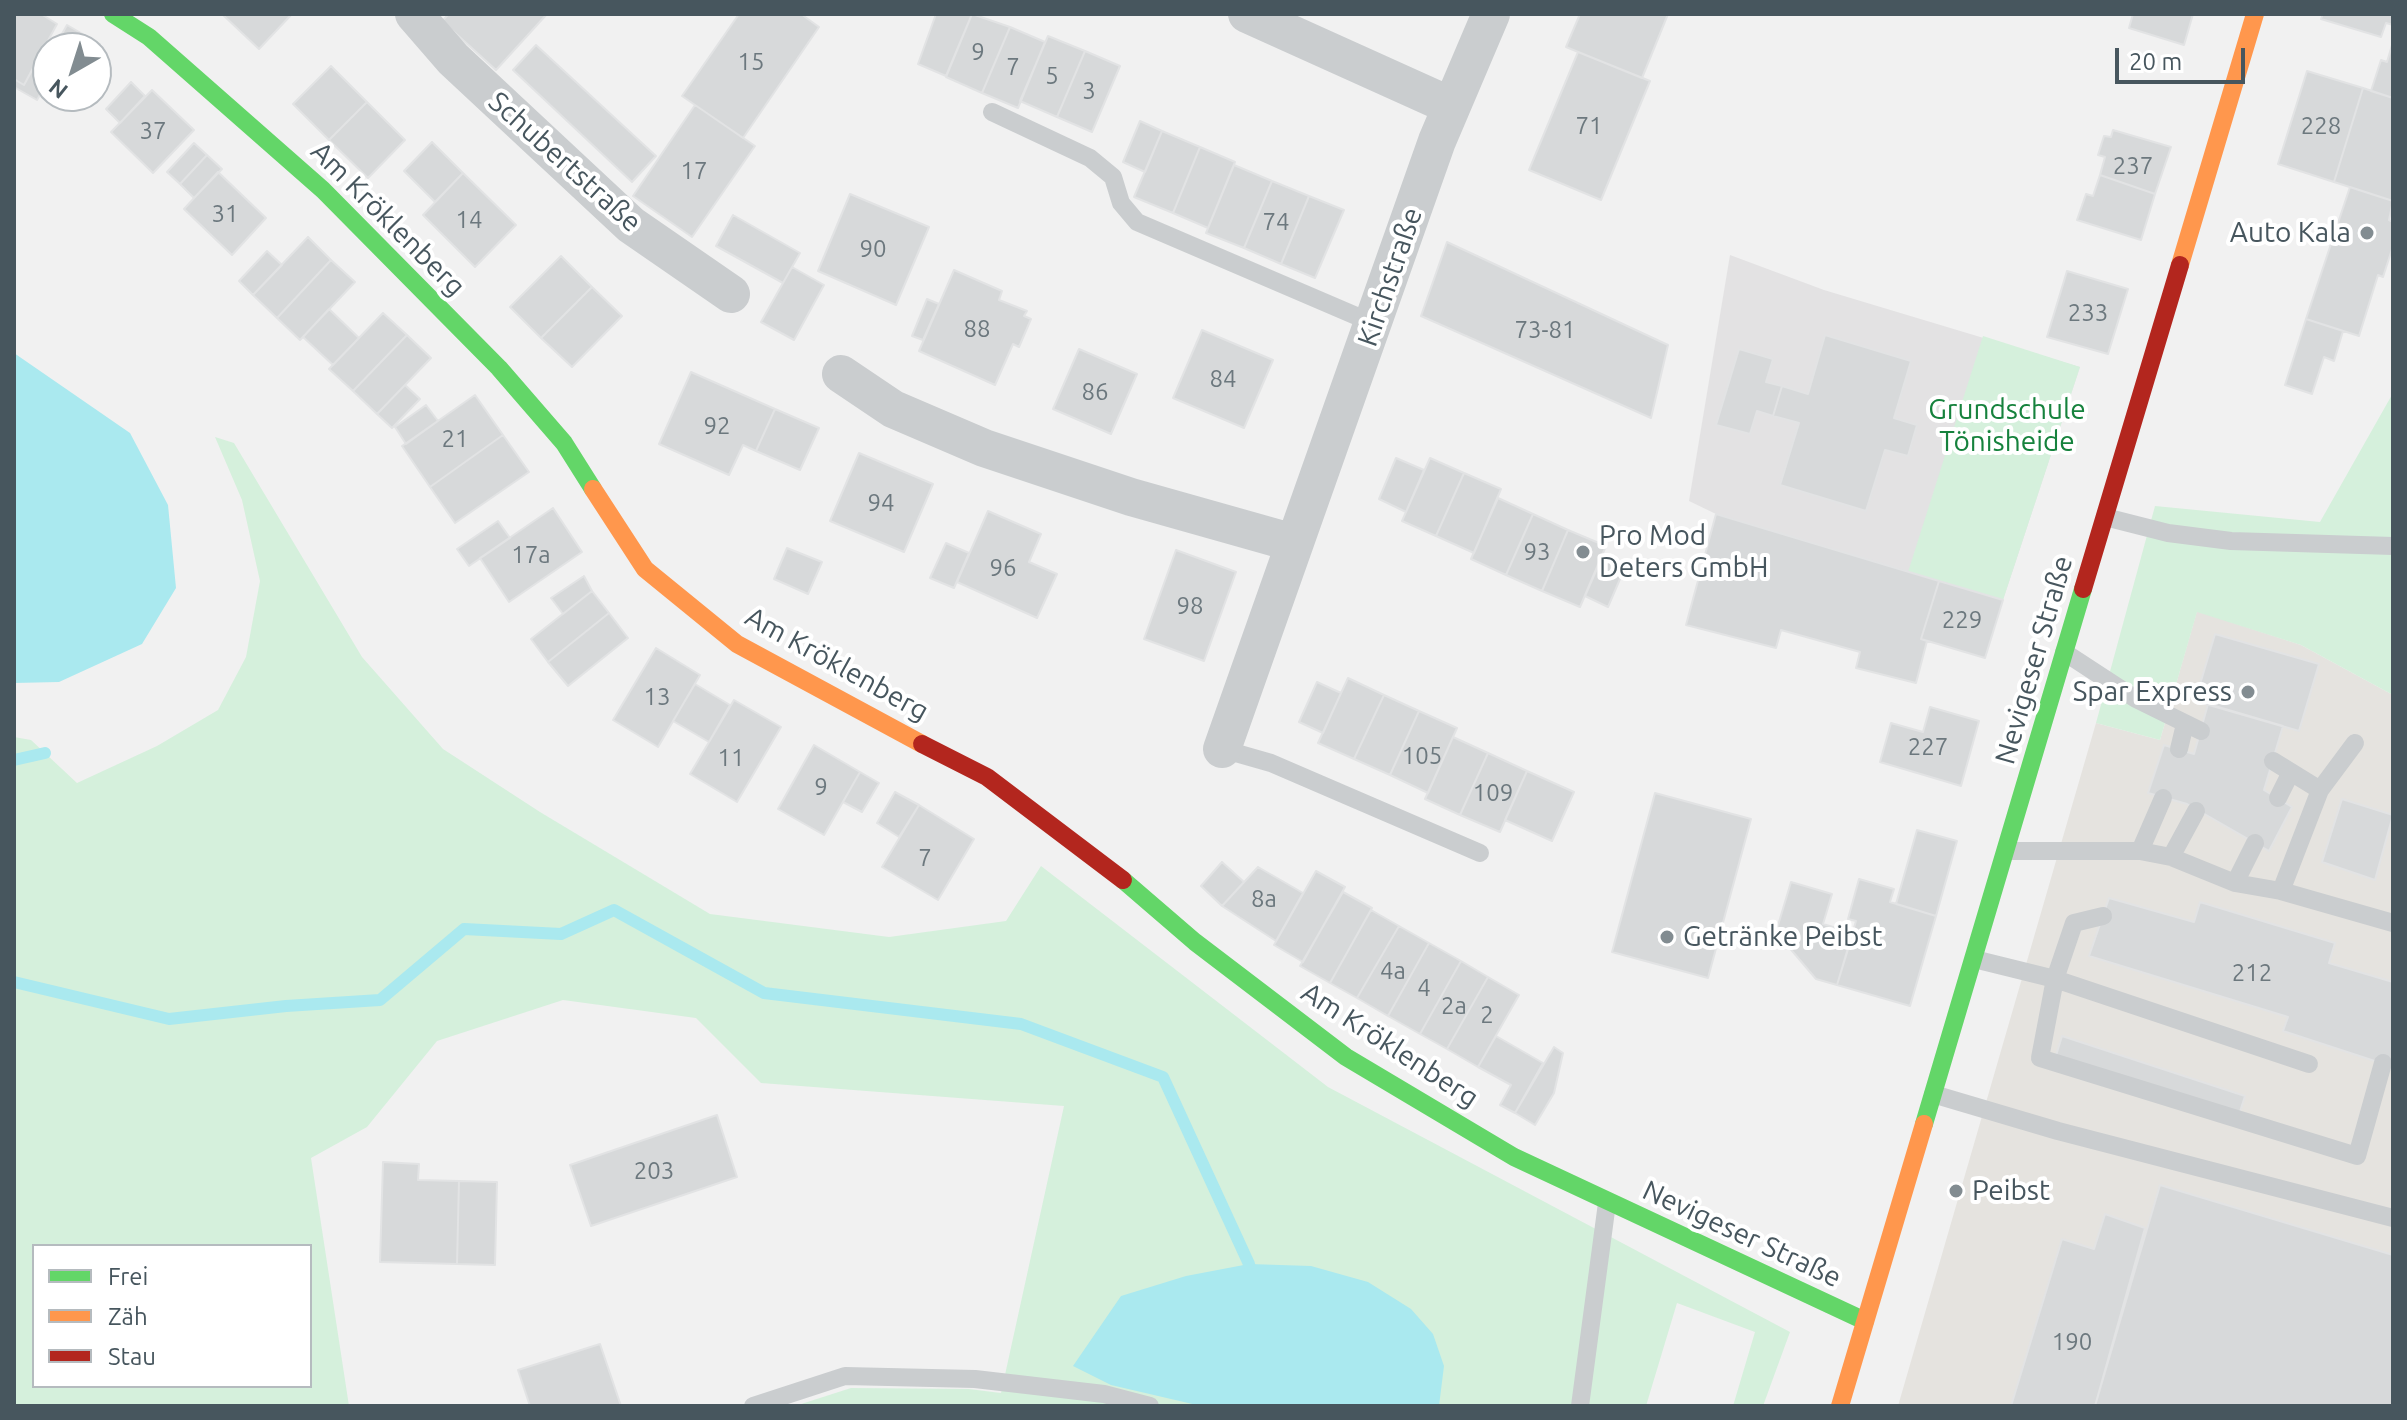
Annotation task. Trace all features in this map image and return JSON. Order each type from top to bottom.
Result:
[{"type":"street","name":"Am Kröklenberg","points":[[113,14],[149,37],[323,190],[420,292],[499,368],[564,443],[645,569],[737,644],[835,700],[987,777],[1104,863],[1195,942],[1346,1057],[1514,1157],[1607,1203]]},
{"type":"street","name":"Schubertstraße","points":[[414,14],[453,59],[631,225],[731,294]]},
{"type":"street","points":[[1247,14],[1451,106]]},
{"type":"street","name":"Kirchstraße","points":[[1222,749],[1451,106],[1491,14]]},
{"type":"street","name":"Nevigeser Straße","points":[[1840,1406],[2255,14]]},
{"type":"street","points":[[841,374],[893,409],[984,448],[1131,497],[1294,543]]},
{"type":"street","name":"Nevigeser Straße","points":[[1607,1203],[1865,1321]]},
{"type":"lane","points":[[992,112],[1090,158],[1113,177],[1121,203],[1137,222],[1375,324]]},
{"type":"lane","points":[[2105,517],[2168,533],[2231,541],[2393,546]]},
{"type":"lane","points":[[2064,652],[2136,699],[2193,728],[2179,749]]},
{"type":"lane","points":[[2281,891],[2320,790],[2355,743]]},
{"type":"lane","points":[[1222,749],[1271,763],[1480,853]]},
{"type":"lane","points":[[2273,761],[2320,790]]},
{"type":"lane","points":[[2278,798],[2291,772]]},
{"type":"lane","points":[[2140,851],[2163,798]]},
{"type":"lane","points":[[2171,857],[2196,811]]},
{"type":"lane","points":[[2235,883],[2255,843]]},
{"type":"lane","points":[[2007,851],[2140,851],[2171,857],[2235,883],[2281,891],[2393,923]]},
{"type":"lane","points":[[2103,916],[2074,923],[2055,979],[2040,1058],[2357,1156],[2383,1063]]},
{"type":"lane","points":[[1974,959],[2055,979],[2309,1064]]},
{"type":"lane","points":[[1933,1094],[2058,1131],[2392,1214]]},
{"type":"lane","name":"Nevigeser Straße","points":[[1580,1406],[1607,1203]]},
{"type":"lane","points":[[753,1406],[845,1376],[975,1379],[1104,1394],[1150,1406]]},
{"type":"shaded area","points":[[1730,255],[1824,290],[2080,367],[2003,600],[1716,514],[1689,501]]},
{"type":"shaded area","points":[[2197,611],[2301,645],[2393,695],[2393,1406],[1898,1406],[2096,723],[2160,740]]},
{"type":"green space","name":"Grundschule Tönisheide","points":[[1983,336],[2080,367],[2003,600],[1908,572]]},
{"type":"green space","points":[[2393,393],[2393,695],[2301,645],[2197,612],[2160,740],[2096,723],[2155,506],[2320,522]]},
{"type":"green space","points":[[215,437],[234,443],[362,657],[443,749],[540,812],[710,914],[889,937],[1006,921],[1041,866],[1328,1087],[1790,1332],[1763,1406],[1733,1406],[1755,1332],[1677,1303],[1646,1406],[795,1406],[851,1388],[969,1389],[1001,1393],[1064,1106],[761,1083],[696,1018],[563,1000],[437,1041],[367,1127],[311,1158],[349,1406],[14,1406],[14,737],[31,740],[77,783],[157,746],[218,710],[246,657],[260,581],[242,500]]},
{"type":"water","points":[[14,353],[130,433],[168,505],[176,588],[142,644],[59,682],[14,683]]},
{"type":"water","points":[[1249,1264],[1311,1266],[1368,1282],[1411,1309],[1433,1334],[1444,1366],[1439,1406],[1201,1406],[1111,1385],[1073,1366],[1121,1296],[1186,1276]]},
{"type":"building","points":[[14,14],[41,14],[57,24],[53,32],[32,32],[32,70],[24,85],[14,79]]},
{"type":"building","points":[[222,14],[292,14],[259,49]]},
{"type":"building","points":[[449,14],[547,14],[496,70],[442,21]]},
{"type":"building","points":[[739,14],[801,14],[819,27],[743,138],[682,96]]},
{"type":"building","points":[[936,14],[972,14],[946,76],[918,64]]},
{"type":"building","points":[[972,14],[1010,27],[982,93],[946,77]]},
{"type":"building","points":[[1580,14],[1668,14],[1642,78],[1566,47]]},
{"type":"building","points":[[2133,14],[2193,14],[2184,45],[2129,28]]},
{"type":"building","points":[[2323,14],[2393,14],[2393,25],[2386,23],[2381,37],[2321,19]]},
{"type":"building","points":[[67,25],[79,32],[63,32]]},
{"type":"building","points":[[1010,27],[1045,42],[1018,108],[982,93]]},
{"type":"building","points":[[1048,36],[1085,51],[1057,117],[1020,101]]},
{"type":"building","points":[[536,45],[656,156],[632,182],[513,70]]},
{"type":"building","points":[[2392,45],[2393,98],[2371,91],[2381,60],[2387,62]]},
{"type":"building","points":[[1085,51],[1120,66],[1092,132],[1057,117]]},
{"type":"building","points":[[1578,52],[1650,81],[1601,200],[1529,170]]},
{"type":"building","points":[[331,66],[367,102],[329,140],[293,104]]},
{"type":"building","points":[[32,70],[32,97],[14,87],[14,79],[24,85]]},
{"type":"building","points":[[2307,71],[2363,88],[2334,182],[2278,164]]},
{"type":"building","points":[[131,82],[145,96],[120,123],[109,112],[112,112],[112,103]]},
{"type":"building","points":[[2363,88],[2393,98],[2393,201],[2334,182]]},
{"type":"building","points":[[152,90],[194,130],[153,173],[111,132]]},
{"type":"building","points":[[367,102],[405,140],[368,178],[329,140]]},
{"type":"building","points":[[695,105],[755,146],[692,237],[633,196]]},
{"type":"building","points":[[1140,121],[1162,131],[1145,172],[1123,162]]},
{"type":"building","points":[[2113,130],[2171,147],[2155,194],[2100,175],[2105,157],[2098,155],[2104,136],[2111,137]]},
{"type":"building","points":[[1162,131],[1200,147],[1173,213],[1134,197]]},
{"type":"building","points":[[432,142],[463,173],[435,202],[404,171]]},
{"type":"building","points":[[194,143],[207,155],[180,184],[167,172]]},
{"type":"building","points":[[1200,147],[1235,162],[1208,228],[1173,213]]},
{"type":"building","points":[[207,155],[222,169],[194,198],[180,184]]},
{"type":"building","points":[[1234,165],[1272,181],[1244,248],[1206,233]]},
{"type":"building","points":[[218,172],[266,218],[232,255],[184,209]]},
{"type":"building","points":[[463,173],[516,225],[475,267],[423,215]]},
{"type":"building","points":[[2100,175],[2155,194],[2141,240],[2077,220],[2086,194],[2093,196]]},
{"type":"building","points":[[1272,181],[1309,196],[1281,264],[1244,248]]},
{"type":"building","points":[[2350,187],[2393,201],[2389,220],[2393,222],[2393,246],[2383,277],[2378,275],[2359,336],[2306,319]]},
{"type":"building","points":[[850,194],[929,227],[896,305],[818,271]]},
{"type":"building","points":[[1309,196],[1344,210],[1315,278],[1281,264]]},
{"type":"building","points":[[733,215],[800,253],[783,283],[716,246]]},
{"type":"building","points":[[308,237],[331,260],[277,318],[253,295]]},
{"type":"building","points":[[1447,242],[1668,345],[1651,418],[1421,316]]},
{"type":"building","points":[[267,251],[282,265],[253,295],[239,281]]},
{"type":"building","points":[[561,256],[592,287],[541,338],[510,307]]},
{"type":"building","points":[[331,260],[355,282],[300,340],[277,318]]},
{"type":"building","points":[[792,267],[824,285],[794,340],[761,322]]},
{"type":"building","points":[[954,270],[1002,291],[999,300],[1027,311],[1024,316],[1031,319],[1019,347],[1013,344],[995,385],[919,351]]},
{"type":"building","points":[[2067,271],[2128,289],[2108,354],[2047,337]]},
{"type":"building","points":[[592,287],[622,316],[572,367],[541,338]]},
{"type":"building","points":[[927,299],[939,304],[923,340],[912,336]]},
{"type":"building","points":[[329,309],[359,338],[333,365],[303,337]]},
{"type":"building","points":[[383,313],[407,335],[353,391],[329,369]]},
{"type":"building","points":[[2306,319],[2343,331],[2334,361],[2324,357],[2312,394],[2285,385]]},
{"type":"building","points":[[1202,330],[1273,360],[1244,428],[1173,398]]},
{"type":"building","points":[[407,335],[431,358],[377,414],[353,391]]},
{"type":"building","points":[[1825,335],[1911,361],[1894,418],[1917,425],[1908,456],[1885,450],[1866,511],[1780,485],[1799,423],[1773,416],[1782,386],[1808,394]]},
{"type":"building","points":[[1079,349],[1137,374],[1111,434],[1053,409]]},
{"type":"building","points":[[1739,349],[1773,359],[1766,382],[1782,386],[1773,416],[1757,411],[1750,434],[1716,425]]},
{"type":"building","points":[[691,372],[775,409],[756,451],[743,445],[729,475],[659,444]]},
{"type":"building","points":[[405,385],[420,399],[392,428],[377,414]]},
{"type":"building","points":[[475,395],[503,435],[430,487],[402,446]]},
{"type":"building","points":[[426,405],[438,421],[406,444],[395,427]]},
{"type":"building","points":[[775,409],[819,428],[800,470],[756,451]]},
{"type":"building","points":[[503,435],[529,472],[455,523],[430,487]]},
{"type":"building","points":[[859,453],[933,484],[904,552],[830,521]]},
{"type":"building","points":[[1396,458],[1424,470],[1406,512],[1379,499]]},
{"type":"building","points":[[1430,458],[1464,473],[1436,536],[1402,521]]},
{"type":"building","points":[[1464,473],[1501,489],[1474,553],[1436,536]]},
{"type":"building","points":[[1498,498],[1533,514],[1506,575],[1471,559]]},
{"type":"building","points":[[553,508],[582,552],[509,602],[480,558]]},
{"type":"building","points":[[988,511],[1041,534],[1029,562],[1057,574],[1037,618],[957,582]]},
{"type":"building","points":[[1533,514],[1568,530],[1542,591],[1506,575]]},
{"type":"building","points":[[1716,514],[1939,581],[1921,639],[1927,641],[1916,683],[1856,668],[1860,652],[1781,630],[1776,648],[1686,625]]},
{"type":"building","points":[[498,521],[510,538],[469,566],[457,549]]},
{"type":"building","points":[[1568,530],[1606,546],[1580,607],[1542,591]]},
{"type":"building","points":[[946,543],[969,553],[954,588],[930,578]]},
{"type":"building","points":[[787,548],[822,562],[808,594],[774,579]]},
{"type":"building","points":[[1176,550],[1236,572],[1204,661],[1144,639]]},
{"type":"building","points":[[1603,555],[1626,565],[1608,607],[1585,596]]},
{"type":"building","points":[[584,576],[592,591],[563,614],[551,598]]},
{"type":"building","points":[[1939,581],[2003,600],[1985,658],[1921,639]]},
{"type":"building","points":[[592,591],[609,613],[548,662],[531,639]]},
{"type":"building","points":[[609,613],[628,638],[568,686],[548,662]]},
{"type":"building","points":[[2215,634],[2319,664],[2299,731],[2195,701]]},
{"type":"building","points":[[656,648],[700,675],[658,747],[613,720]]},
{"type":"building","points":[[1348,678],[1384,695],[1354,759],[1318,743]]},
{"type":"building","points":[[1317,682],[1341,693],[1323,733],[1299,722]]},
{"type":"building","points":[[695,684],[730,705],[709,742],[673,721]]},
{"type":"building","points":[[1384,695],[1419,711],[1390,775],[1354,759]]},
{"type":"building","points":[[734,700],[781,727],[737,802],[690,774]]},
{"type":"building","points":[[2208,704],[2283,726],[2264,790],[2292,807],[2269,851],[2187,804],[2148,793],[2164,745],[2194,754]]},
{"type":"building","points":[[1930,707],[1979,721],[1961,786],[1880,762],[1891,723],[1923,732]]},
{"type":"building","points":[[1419,711],[1457,728],[1428,793],[1390,775]]},
{"type":"building","points":[[1453,737],[1488,753],[1460,815],[1425,799]]},
{"type":"building","points":[[814,745],[860,772],[824,835],[778,809]]},
{"type":"building","points":[[1488,753],[1527,771],[1500,832],[1460,815]]},
{"type":"building","points":[[1527,771],[1574,792],[1552,841],[1505,820]]},
{"type":"building","points":[[860,772],[879,783],[862,812],[843,802]]},
{"type":"building","points":[[895,792],[919,805],[899,837],[877,823]]},
{"type":"building","points":[[1655,793],[1751,819],[1708,978],[1612,952]]},
{"type":"building","points":[[2342,799],[2393,815],[2375,880],[2322,862]]},
{"type":"building","points":[[919,805],[974,839],[938,900],[882,867]]},
{"type":"building","points":[[1917,830],[1957,841],[1936,916],[1896,904]]},
{"type":"building","points":[[1222,862],[1244,882],[1222,906],[1201,886]]},
{"type":"building","points":[[1258,867],[1303,893],[1276,941],[1222,906]]},
{"type":"building","points":[[1316,871],[1345,887],[1303,962],[1274,945]]},
{"type":"building","points":[[1859,879],[1894,889],[1890,902],[1936,916],[1910,1006],[1837,985],[1856,921],[1848,919]]},
{"type":"building","points":[[1791,882],[1832,894],[1823,924],[1853,933],[1837,985],[1816,979],[1776,932]]},
{"type":"building","points":[[1343,892],[1372,908],[1330,983],[1300,966]]},
{"type":"building","points":[[2109,898],[2194,922],[2200,902],[2335,943],[2329,963],[2393,982],[2393,1067],[2283,1031],[2288,1017],[2089,956]]},
{"type":"building","points":[[1371,910],[1399,926],[1357,998],[1330,983]]},
{"type":"building","points":[[1399,926],[1429,943],[1388,1016],[1357,998]]},
{"type":"building","points":[[1429,943],[1461,961],[1420,1034],[1388,1016]]},
{"type":"building","points":[[1461,961],[1488,977],[1447,1049],[1420,1034]]},
{"type":"building","points":[[1488,977],[1519,995],[1478,1067],[1447,1049]]},
{"type":"building","points":[[1496,1036],[1543,1063],[1515,1113],[1500,1105],[1511,1085],[1478,1067]]},
{"type":"building","points":[[2062,1036],[2245,1096],[2237,1121],[2054,1062]]},
{"type":"building","points":[[1554,1047],[1563,1053],[1554,1093],[1535,1125],[1515,1113]]},
{"type":"building","points":[[717,1115],[737,1177],[591,1226],[570,1165]]},
{"type":"building","points":[[383,1162],[419,1164],[418,1180],[459,1181],[457,1264],[380,1262]]},
{"type":"building","points":[[459,1181],[497,1182],[495,1265],[457,1264]]},
{"type":"building","points":[[2160,1185],[2393,1255],[2393,1406],[2095,1406]]},
{"type":"building","points":[[2105,1214],[2145,1228],[2095,1406],[2011,1406],[2062,1239],[2094,1249]]},
{"type":"building","points":[[600,1344],[621,1406],[530,1406],[518,1370]]},
{"type":"waterway","points":[[14,760],[45,753]]},
{"type":"waterway","points":[[14,982],[169,1019],[286,1006],[380,1000],[464,929],[561,934],[614,910],[764,993],[1021,1024],[1163,1077],[1249,1264]]},
{"type":"traffic: fast","points":[[113,14],[149,37],[323,190],[499,368],[564,443],[593,489]]},
{"type":"traffic: fast","points":[[1924,1124],[2083,589]]},
{"type":"traffic: fast","points":[[1123,880],[1195,942],[1346,1057],[1514,1157],[1865,1321]]},
{"type":"traffic: slow","points":[[2180,265],[2255,14]]},
{"type":"traffic: slow","points":[[593,489],[645,569],[737,644],[922,744]]},
{"type":"traffic: slow","points":[[1840,1406],[1924,1124]]},
{"type":"traffic: jam","points":[[2083,589],[2180,265]]},
{"type":"traffic: jam","points":[[922,744],[987,777],[1123,880]]},
{"type":"place","name":"Auto Kala","points":[[2367,233]]},
{"type":"place","name":"Pro Mod Deters GmbH","points":[[1583,552]]},
{"type":"place","name":"Spar Express","points":[[2248,692]]},
{"type":"place","name":"Getränke Peibst","points":[[1667,937]]},
{"type":"place","name":"Peibst","points":[[1956,1191]]}]
